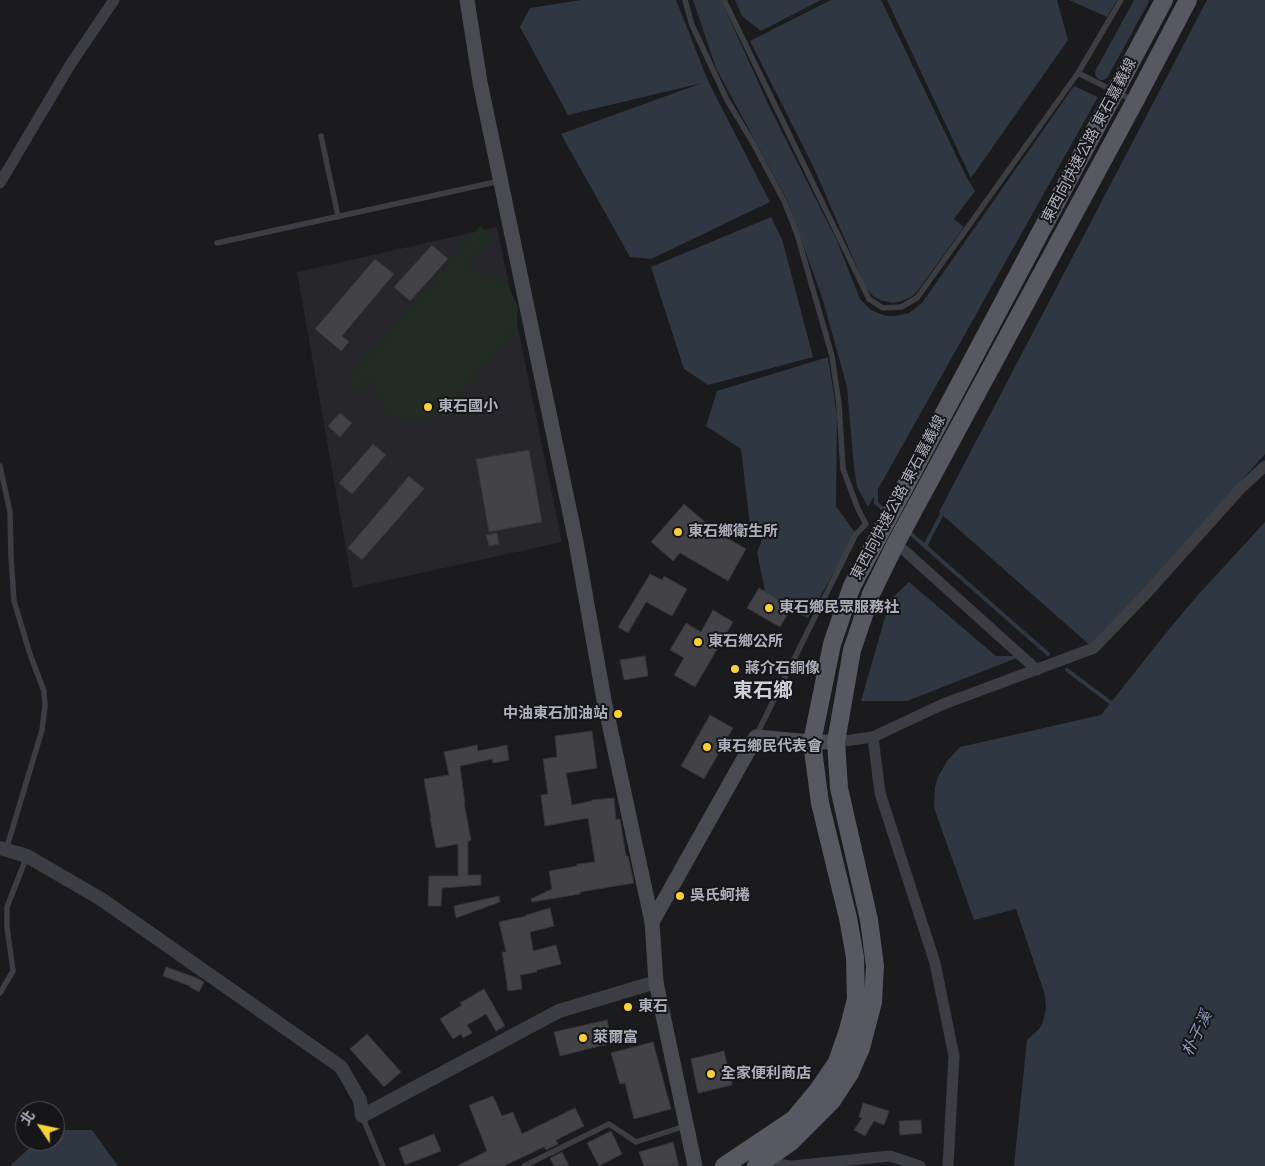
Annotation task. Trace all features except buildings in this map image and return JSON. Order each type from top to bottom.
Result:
[{"type":"main road","points":[[467,0],[480,82],[576,542],[604,700],[652,922],[656,982],[695,1166]]},
{"type":"main road","name":"東西向快速公路 東石嘉義線","points":[[724,1166],[794,1119],[818,1090],[836,1062],[848,1030],[856,999],[854,947],[820,803],[812,742],[832,644],[852,586],[1164,0]]},
{"type":"main road","name":"東西向快速公路 東石嘉義線","points":[[760,1164],[791,1142],[832,1101],[850,1073],[861,1048],[873,1002],[875,966],[869,920],[839,788],[836,742],[852,650],[871,594],[896,543],[1188,0]]},
{"type":"main road","points":[[652,922],[756,737],[836,742]]},
{"type":"street","points":[[0,183],[70,66],[114,0]]},
{"type":"street","points":[[836,742],[873,737],[941,705],[1094,648],[1146,594],[1240,490],[1265,466]]},
{"type":"street","points":[[896,543],[1037,670]]},
{"type":"street","points":[[873,737],[880,793],[935,964],[954,1056],[948,1166]]},
{"type":"street","points":[[3,849],[27,856],[101,899],[341,1067],[360,1100],[362,1116],[559,1011],[656,982]]},
{"type":"street","points":[[754,1146],[760,1164],[791,1166],[890,1156],[920,1166]]},
{"type":"lane","points":[[685,0],[692,24],[727,100],[753,143],[784,201],[797,234],[832,356],[839,404],[843,469],[858,509],[866,524],[856,534],[756,737]]},
{"type":"lane","points":[[724,0],[861,284],[869,299],[883,308],[900,307],[918,298],[1078,73],[1121,0]]},
{"type":"lane","points":[[1078,73],[1135,101]]},
{"type":"lane","points":[[321,136],[338,216]]},
{"type":"lane","points":[[217,243],[500,181]]},
{"type":"lane","points":[[0,466],[10,512],[14,601],[30,654],[44,691],[45,706],[42,730],[3,849]]},
{"type":"lane","points":[[0,993],[13,971],[7,927],[7,906],[27,856]]},
{"type":"lane","points":[[362,1116],[383,1166]]},
{"type":"lane","points":[[524,1166],[609,1124],[636,1142],[687,1125]]},
{"type":"shaded area","points":[[480,226],[492,237],[466,268],[488,274],[500,280],[508,287],[517,304],[515,331],[445,413],[426,420],[405,421],[396,418],[389,414],[378,401],[373,377],[357,394],[344,384]]},
{"type":"shaded area","name":"東石國小","points":[[497,227],[562,542],[353,588],[297,272]]},
{"type":"water","points":[[581,0],[676,0],[708,81],[770,202],[651,259],[630,257],[561,134],[702,83],[568,115],[520,27],[530,8]]},
{"type":"water","points":[[693,0],[721,0],[769,106],[837,241],[860,299],[871,310],[886,316],[909,313],[922,303],[1074,86],[1098,97],[868,507],[857,487],[847,387],[823,300],[787,200],[716,68]]},
{"type":"water","points":[[735,0],[821,0],[761,31],[742,16]]},
{"type":"water","points":[[831,0],[881,0],[975,191],[954,219],[964,227],[916,293],[899,302],[893,303],[880,300],[874,297],[866,288],[814,168],[750,41]]},
{"type":"water","points":[[887,0],[1057,0],[1068,40],[971,178]]},
{"type":"water","points":[[1069,0],[1117,0],[1107,17]]},
{"type":"water","points":[[1207,0],[1265,0],[1265,454],[1093,648],[939,512]]},
{"type":"water","points":[[771,217],[782,239],[813,357],[708,385],[684,369],[651,267]]},
{"type":"water","points":[[828,357],[837,416],[836,506],[856,534],[808,618],[767,601],[757,552],[764,535],[750,525],[741,449],[706,426],[717,391]]},
{"type":"water","name":"朴子溪","points":[[1265,522],[1265,1166],[1014,1166],[1027,1040],[1039,1029],[1043,1022],[1046,1009],[1045,995],[1016,909],[974,920],[934,808],[935,787],[938,777],[947,761],[960,747],[1101,715],[1197,596]]},
{"type":"water","points":[[909,582],[996,656],[1022,656],[907,701],[861,701],[890,600]]},
{"type":"water","points":[[65,1130],[92,1130],[118,1166],[10,1166],[26,1151],[65,1151]]},
{"type":"waterway","points":[[1102,73],[1142,0]]},
{"type":"waterway","points":[[876,489],[876,503],[884,510]]},
{"type":"waterway","points":[[925,546],[944,510]]},
{"type":"waterway","points":[[910,533],[1048,654]]},
{"type":"waterway","points":[[1067,670],[1111,703]]},
{"type":"place","name":"東石國小","points":[[428,407]]},
{"type":"place","name":"東石鄉衛生所","points":[[678,532]]},
{"type":"place","name":"東石鄉民眾服務社","points":[[769,608]]},
{"type":"place","name":"東石鄉公所","points":[[698,642]]},
{"type":"place","name":"蔣介石銅像","points":[[735,669]]},
{"type":"place","name":"中油東石加油站","points":[[618,714]]},
{"type":"place","name":"東石鄉民代表會","points":[[707,747]]},
{"type":"place","name":"吳氏蚵捲","points":[[680,896]]},
{"type":"place","name":"東石","points":[[628,1007]]},
{"type":"place","name":"萊爾富","points":[[583,1038]]},
{"type":"place","name":"全家便利商店","points":[[711,1074]]},
{"type":"district","name":"東石鄉","points":[[763,692]]}]
